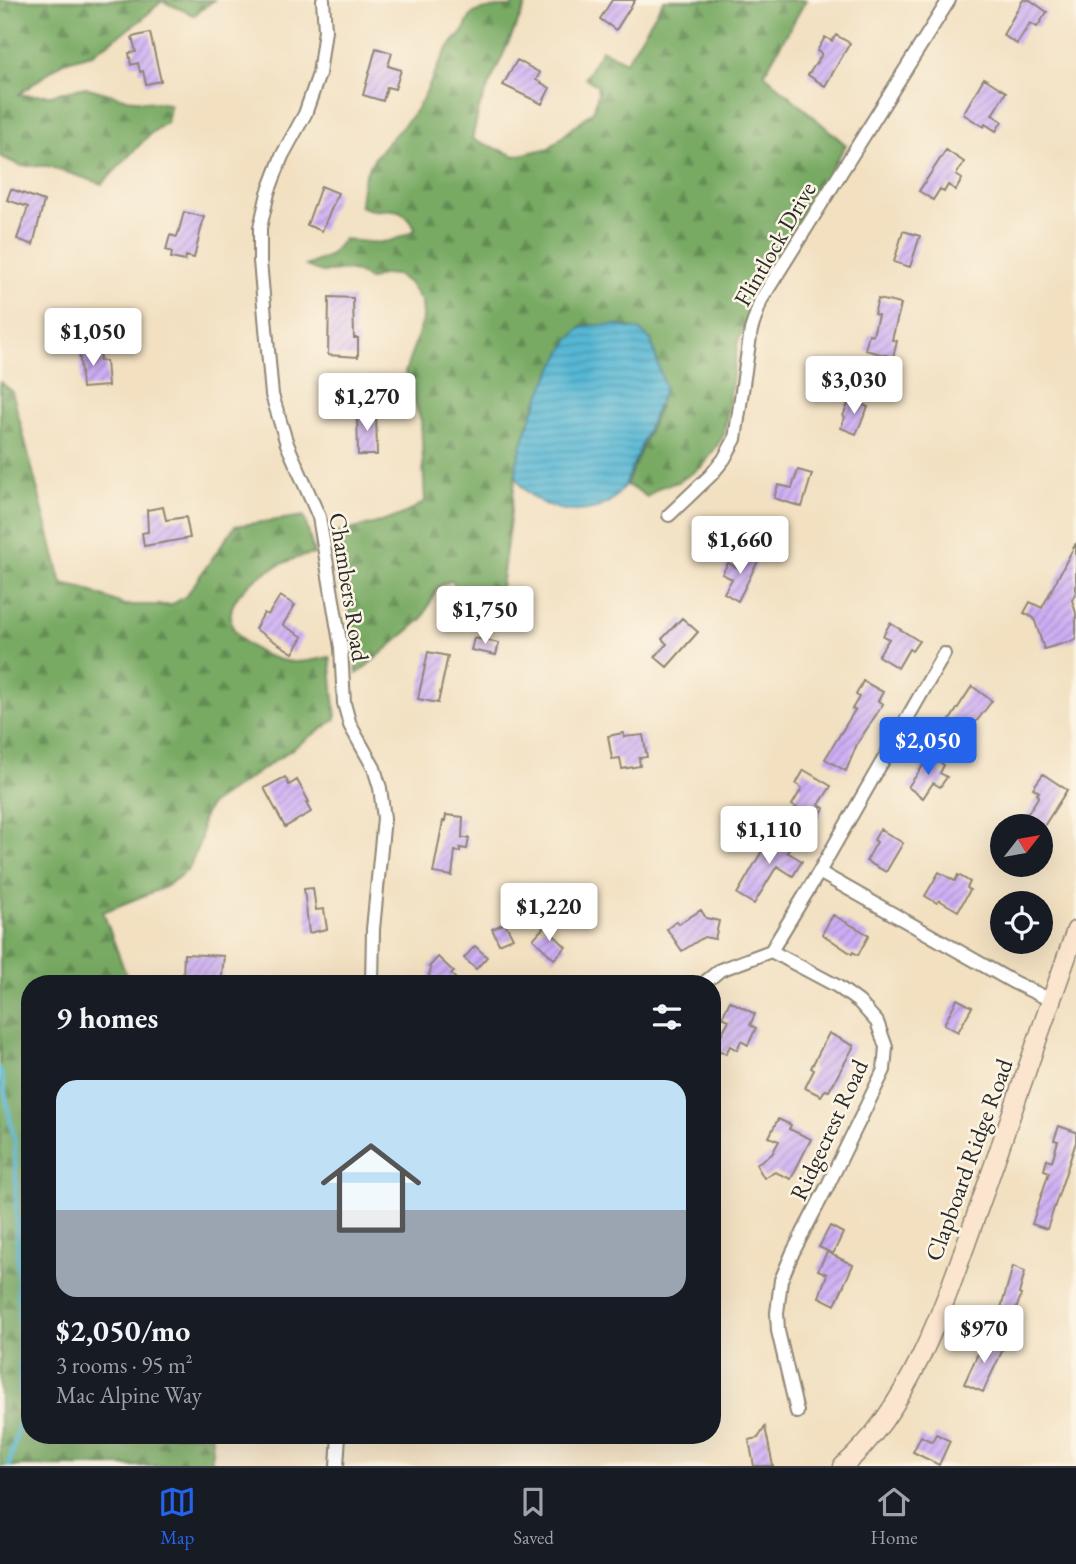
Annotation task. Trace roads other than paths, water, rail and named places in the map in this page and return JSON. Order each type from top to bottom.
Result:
[{"type":"main road","name":"Clapboard Ridge Road","points":[[843,1466],[878,1426],[904,1388],[926,1346],[951,1285],[1076,930]]},
{"type":"street","name":"Chambers Road","points":[[323,0],[325,30],[319,74],[305,114],[282,156],[268,193],[260,229],[260,261],[272,394],[287,444],[319,517],[341,649],[344,703],[350,725],[373,768],[380,788],[383,818],[373,929],[372,975]]},
{"type":"street","name":"Flintlock Drive","points":[[668,515],[711,475],[735,439],[751,330],[761,300],[949,0]]},
{"type":"street","points":[[714,975],[720,970],[771,951],[819,873],[944,654]]},
{"type":"street","points":[[819,873],[1013,982],[1051,1000]]},
{"type":"street","name":"Ridgecrest Road","points":[[771,951],[837,986],[859,1002],[877,1022],[886,1047],[884,1070],[781,1280],[778,1331],[797,1412]]},
{"type":"street","points":[[337,1466],[338,1444]]},
{"type":"water","points":[[591,325],[616,325],[639,330],[651,340],[665,388],[622,489],[601,507],[577,511],[559,509],[541,502],[526,491],[517,478],[518,460],[550,373],[572,337],[581,328]]},
{"type":"waterway","points":[[0,1069],[15,1143],[21,1415],[9,1466]]}]
